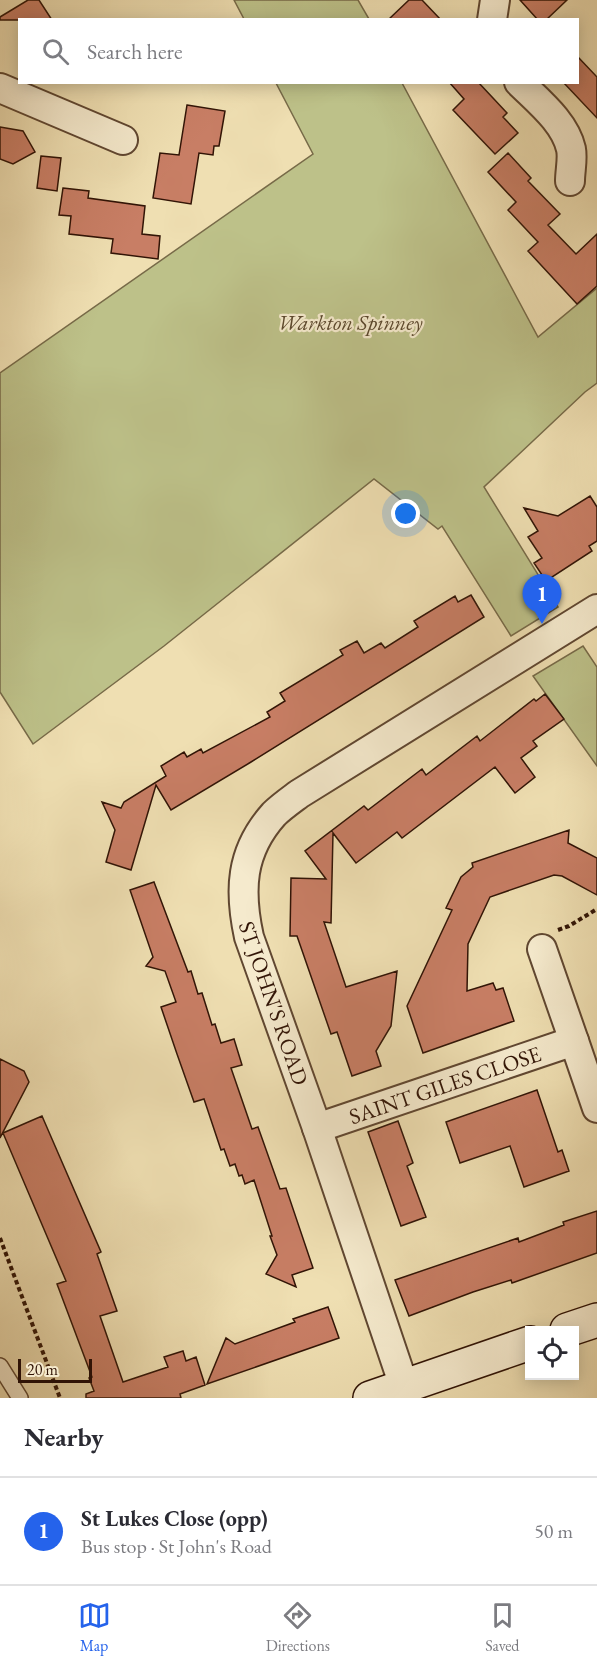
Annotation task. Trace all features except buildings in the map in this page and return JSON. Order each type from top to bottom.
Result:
[{"type":"street","points":[[492,18],[495,0]]},
{"type":"street","points":[[521,84],[557,121],[564,132],[571,149],[570,182]]},
{"type":"street","points":[[0,88],[123,140]]},
{"type":"street","name":"ST JOHN'S ROAD","points":[[404,1386],[317,1128],[249,937],[243,909],[242,888],[246,866],[256,839],[274,814],[299,794],[597,609]]},
{"type":"street","points":[[549,940],[574,1041],[597,1108]]},
{"type":"street","name":"SAINT GILES CLOSE","points":[[317,1128],[574,1041]]},
{"type":"street","points":[[579,1326],[597,1320]]},
{"type":"street","points":[[370,1398],[525,1345]]},
{"type":"lane","points":[[0,1366],[20,1398]]},
{"type":"path","points":[[549,940],[597,909]]},
{"type":"path","points":[[0,1238],[60,1398]]},
{"type":"green space","points":[[234,0],[358,0],[368,18],[243,18]]},
{"type":"green space","name":"Warkton Spinney","points":[[277,84],[403,84],[538,337],[597,288],[597,383],[484,487],[558,607],[511,636],[442,526],[438,529],[374,479],[164,646],[33,744],[0,692],[0,373],[313,154]]},
{"type":"green space","points":[[583,646],[597,667],[597,766],[533,676]]},
{"type":"place","name":"St Lukes Close (opp)","points":[[542,624]]}]
